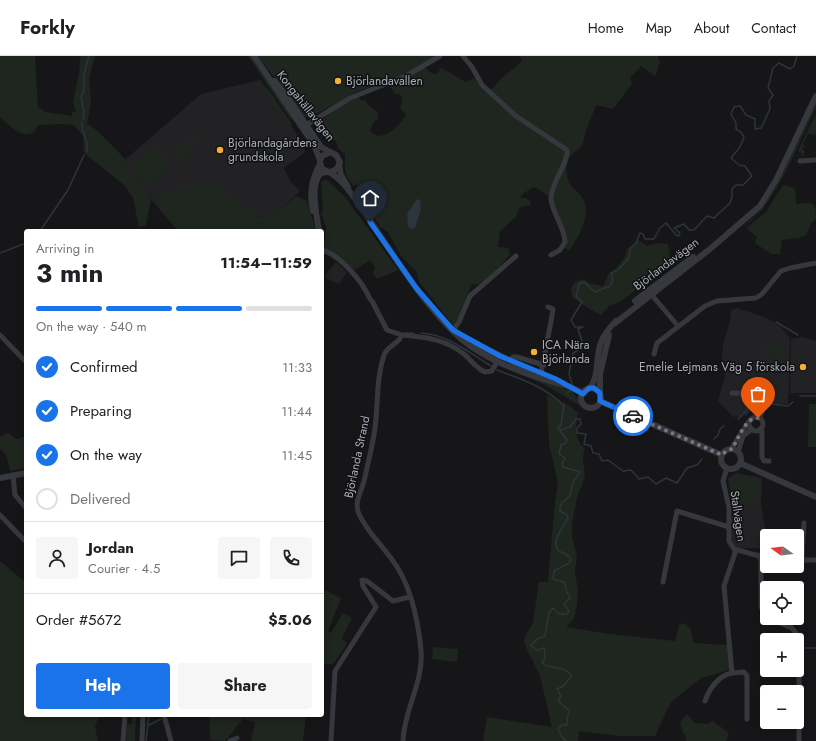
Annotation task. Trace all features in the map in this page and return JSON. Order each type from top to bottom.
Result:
[{"type":"street","name":"Kongahällavägen","points":[[254,56],[288,98],[317,151],[323,169],[329,172],[349,190]]},
{"type":"street","points":[[304,127],[350,98],[406,76],[440,56]]},
{"type":"street","points":[[463,56],[472,67],[482,85],[523,121],[567,150],[567,156],[555,180],[551,198],[565,242],[560,250],[551,255]]},
{"type":"street","name":"Björlandavägen","points":[[809,109],[816,90]]},
{"type":"street","name":"Björlandavägen","points":[[589,388],[594,381],[600,345],[606,332],[613,324],[650,292],[757,210],[769,193],[816,96]]},
{"type":"street","name":"Kongahällavägen","points":[[304,127],[321,147],[337,156],[339,166],[349,190],[417,289],[453,330],[470,344],[583,394],[582,401],[588,406],[595,406],[600,401],[722,455]]},
{"type":"street","name":"Kongahällavägen","points":[[320,162],[324,154],[330,152]]},
{"type":"street","points":[[800,161],[816,160]]},
{"type":"street","points":[[318,229],[313,188],[320,162]]},
{"type":"street","points":[[313,188],[319,175],[335,171],[339,166]]},
{"type":"street","points":[[324,251],[333,255],[364,287],[386,330],[402,335],[432,338],[448,344],[458,349],[485,372],[492,371],[499,358]]},
{"type":"street","points":[[453,330],[459,322],[470,296],[516,256]]},
{"type":"street","points":[[654,354],[657,343],[711,303],[756,298],[762,294],[781,271],[816,263]]},
{"type":"street","points":[[650,292],[678,326]]},
{"type":"street","points":[[540,375],[544,365],[552,316],[552,309],[548,307]]},
{"type":"street","points":[[600,401],[600,374],[604,350],[613,324]]},
{"type":"street","points":[[0,335],[24,360]]},
{"type":"street","name":"Björlanda Strand","points":[[402,335],[401,338],[387,348],[381,367],[378,383],[376,418],[365,480],[357,499],[357,508],[362,521],[400,570],[410,597],[421,651],[418,684],[404,727],[403,741]]},
{"type":"street","points":[[510,363],[514,357],[517,357],[544,365]]},
{"type":"street","points":[[583,394],[589,388],[594,388],[600,393]]},
{"type":"street","points":[[732,392],[760,394],[763,400],[763,409],[759,418]]},
{"type":"street","points":[[732,449],[738,452],[741,457],[740,463],[735,468],[727,468],[722,463],[722,455],[726,451],[732,449],[750,421],[755,418],[759,418]]},
{"type":"street","points":[[759,418],[762,424],[760,429],[762,432],[762,457],[764,461],[769,461]]},
{"type":"street","points":[[750,421],[749,425],[752,429]]},
{"type":"street","points":[[738,452],[743,436],[752,429],[760,429]]},
{"type":"street","points":[[740,463],[816,497]]},
{"type":"street","name":"Stallvägen","points":[[727,468],[723,482],[729,508],[729,541],[736,550],[758,555],[761,561],[761,581]]},
{"type":"street","points":[[0,478],[24,472]]},
{"type":"street","points":[[13,475],[15,495],[24,506]]},
{"type":"street","points":[[663,582],[677,511],[729,527]]},
{"type":"street","points":[[0,515],[24,540]]},
{"type":"street","points":[[803,529],[804,523]]},
{"type":"street","points":[[732,673],[724,586],[736,550]]},
{"type":"street","points":[[804,560],[816,560]]},
{"type":"street","points":[[331,741],[335,671],[376,607],[363,586],[362,580],[367,581],[393,601],[410,597]]},
{"type":"street","name":"Stallvägen","points":[[785,625],[797,632],[799,637],[799,741]]},
{"type":"street","points":[[705,701],[708,693],[724,675],[744,672],[747,676],[747,719]]},
{"type":"street","points":[[123,741],[125,717]]},
{"type":"street","points":[[142,741],[143,717]]},
{"type":"street","points":[[165,717],[171,741]]},
{"type":"street","points":[[230,741],[236,738]]},
{"type":"shaded area","points":[[0,56],[35,56],[38,107],[45,112],[72,116],[72,113],[76,111],[73,102],[79,73],[80,58],[81,56],[95,56],[89,79],[91,102],[87,124],[98,131],[125,159],[121,164],[151,199],[146,225],[139,227],[133,198],[124,185],[84,153],[83,136],[74,125],[39,125],[32,133],[24,134],[15,130],[0,117]]},
{"type":"shaded area","points":[[248,56],[251,56],[296,123],[289,117]]},
{"type":"shaded area","points":[[258,56],[436,56],[406,74],[356,92],[309,118],[305,117],[300,111]]},
{"type":"shaded area","points":[[519,56],[658,56],[660,62],[655,76],[641,66],[630,78],[632,84],[613,109],[596,105],[585,133],[582,146],[569,158],[567,172],[569,183],[581,196],[586,207],[583,227],[570,250],[563,248],[567,240],[549,196],[534,187],[524,193],[520,198],[526,198],[531,205],[520,207],[516,217],[500,231],[498,247],[508,248],[510,254],[487,278],[478,285],[472,284],[461,312],[453,325],[420,283],[416,271],[401,256],[388,232],[380,227],[359,191],[361,187],[358,185],[353,185],[347,177],[345,170],[345,154],[338,148],[336,141],[326,137],[322,133],[320,122],[337,108],[358,96],[361,101],[365,100],[368,105],[378,112],[378,119],[373,123],[370,131],[377,136],[381,136],[390,132],[406,115],[400,108],[403,98],[399,94],[395,94],[389,85],[410,77],[425,67],[431,73],[437,74],[441,68],[466,82],[474,78],[483,90],[488,92],[520,63],[522,60]]},
{"type":"shaded area","name":"Björlandagårdens grundskola","points":[[260,80],[303,143],[305,152],[284,168],[291,182],[300,191],[278,212],[259,218],[200,184],[151,199],[120,164],[201,94]]},
{"type":"shaded area","points":[[265,85],[292,124],[290,126],[269,97],[262,91],[262,88],[266,88]]},
{"type":"shaded area","points":[[816,100],[816,108],[776,189],[755,217],[741,229],[759,211],[775,188]]},
{"type":"shaded area","points":[[816,114],[816,135],[808,134],[803,145],[807,147],[803,147],[802,149],[805,151],[803,156],[801,156],[802,153],[798,151]]},
{"type":"shaded area","points":[[198,139],[203,142],[197,142],[182,160],[181,155],[177,154],[176,159],[181,158],[182,161],[179,165],[176,163],[175,158],[177,149],[188,141]]},
{"type":"shaded area","points":[[154,145],[170,162],[147,185],[130,168]]},
{"type":"shaded area","points":[[326,179],[346,198],[398,270],[377,279],[373,273],[375,267],[370,260],[353,271],[324,248],[326,227],[321,212],[323,211],[321,182]]},
{"type":"shaded area","points":[[203,183],[208,183],[219,187],[259,218],[278,212],[296,196],[307,201],[316,229],[176,229],[151,199]]},
{"type":"shaded area","points":[[783,185],[795,188],[796,204],[810,203],[814,206],[816,219],[812,222],[806,235],[799,238],[782,240],[780,254],[771,254],[755,243],[757,237],[746,228],[766,212]]},
{"type":"shaded area","points":[[417,199],[420,200],[421,209],[415,228],[411,229],[408,227],[407,214]]},
{"type":"shaded area","points":[[638,240],[647,246],[656,243],[668,244],[671,264],[620,302],[609,306],[601,315],[572,297],[571,288],[576,281],[584,279],[591,284],[603,286],[608,275],[625,257],[627,249]]},
{"type":"shaded area","points":[[336,262],[347,272],[339,284],[327,279],[325,275]]},
{"type":"shaded area","points":[[737,308],[767,318],[781,327],[790,338],[789,386],[788,404],[758,403],[747,415],[733,417],[718,401],[725,377],[722,358],[723,344],[731,318],[730,311]]},
{"type":"shaded area","name":"Emelie Lejmans Väg 5 förskola","points":[[803,337],[816,341],[816,393],[790,393],[791,339]]},
{"type":"shaded area","points":[[777,340],[781,343],[769,354],[771,369],[768,377],[765,376],[766,344],[776,345]]},
{"type":"shaded area","points":[[781,349],[786,351],[788,356],[786,361],[781,363],[776,361],[774,356],[776,351]]},
{"type":"shaded area","points":[[501,365],[572,391],[587,410],[545,385]]},
{"type":"shaded area","points":[[547,395],[570,406],[578,413],[576,432],[581,445],[585,449],[583,456],[585,477],[577,498],[572,524],[572,536],[577,557],[575,570],[578,592],[577,604],[574,619],[566,627],[610,634],[675,641],[679,625],[684,623],[690,629],[693,643],[729,645],[729,670],[701,678],[671,702],[655,736],[619,736],[579,731],[578,741],[483,741],[487,717],[552,727],[540,676],[524,643],[525,637],[533,623],[539,582],[548,582],[555,501],[558,484],[549,444]]},
{"type":"shaded area","points":[[809,404],[816,404],[816,447],[808,447]]},
{"type":"shaded area","points":[[8,433],[17,439],[24,437],[24,468],[10,471],[6,454],[0,449],[0,437]]},
{"type":"shaded area","points":[[737,473],[762,478],[761,503],[765,528],[760,529],[760,548],[740,548],[735,546],[732,541],[732,514],[728,478]]},
{"type":"shaded area","points":[[738,476],[761,479],[758,502],[733,501],[730,482]]},
{"type":"shaded area","points":[[0,561],[24,581],[24,717],[99,717],[95,727],[98,741],[0,741]]},
{"type":"shaded area","points":[[324,590],[341,598],[328,631],[331,633],[343,613],[352,618],[342,638],[347,644],[333,664],[324,664]]},
{"type":"shaded area","points":[[433,647],[458,649],[457,662],[432,659]]},
{"type":"shaded area","points":[[687,714],[695,723],[707,724],[713,721],[729,733],[726,741],[686,741],[686,736],[683,733],[680,722]]},
{"type":"shaded area","points":[[132,717],[136,717],[135,741],[126,741],[127,725],[132,724]]},
{"type":"shaded area","points":[[209,717],[306,717],[303,741],[251,741],[255,722],[243,719],[225,741],[210,740]]},
{"type":"waterway","points":[[83,119],[84,112],[81,96],[84,91],[84,74],[89,56]]},
{"type":"waterway","points":[[572,384],[569,374],[573,353],[584,347],[578,329],[583,327],[575,327],[571,320],[582,302],[576,296],[579,284],[584,282],[595,292],[610,286],[613,280],[611,273],[618,270],[629,258],[630,249],[636,243],[640,233],[643,234],[645,239],[654,239],[660,228],[666,223],[677,236],[680,235],[679,232],[674,228],[684,224],[689,230],[694,230],[707,216],[714,218],[730,203],[732,189],[736,185],[743,185],[752,176],[745,166],[739,165],[731,158],[740,147],[744,137],[741,132],[736,129],[736,123],[731,114],[734,107],[740,106],[746,115],[755,119],[755,129],[761,128],[770,109],[769,101],[773,95],[768,88],[773,68],[779,63],[790,69],[794,66],[797,56]]},
{"type":"waterway","points":[[82,122],[82,129],[87,143],[87,151]]},
{"type":"waterway","points":[[41,229],[68,190],[84,155]]},
{"type":"waterway","points":[[0,253],[24,244]]},
{"type":"waterway","points":[[776,322],[798,335]]},
{"type":"waterway","points":[[405,333],[414,333]]},
{"type":"waterway","points":[[421,333],[441,337],[458,345],[491,366]]},
{"type":"waterway","points":[[497,370],[524,380],[541,389],[557,399],[564,406]]},
{"type":"waterway","points":[[800,396],[816,396]]},
{"type":"waterway","points":[[772,404],[788,406],[793,402]]},
{"type":"waterway","points":[[564,404],[561,425],[558,428],[567,440],[566,443],[561,445],[559,454],[565,458],[562,464],[563,467],[580,472],[573,482],[570,495],[560,505],[560,511],[567,515],[568,518],[557,538],[556,546],[558,550],[571,559],[569,563],[554,571],[553,579],[564,582],[566,588]]},
{"type":"waterway","points":[[738,419],[752,405],[756,405]]},
{"type":"waterway","points":[[560,430],[570,427],[576,419],[580,419],[581,424],[577,428],[577,433],[586,434],[584,444],[591,446],[593,453],[599,454],[602,461],[608,460],[623,471],[631,470],[639,479],[648,477],[656,484],[666,478],[677,483],[687,468],[697,465],[702,459]]},
{"type":"waterway","points":[[714,439],[718,435],[720,429],[724,426]]},
{"type":"waterway","points":[[545,665],[542,662],[545,658],[544,648],[537,650],[531,646],[537,639],[545,636],[549,613],[553,608],[559,614],[567,614],[569,611],[564,604],[570,598],[566,590]]},
{"type":"waterway","points":[[805,648],[816,648]]},
{"type":"waterway","points":[[547,666],[563,669],[571,674],[571,677],[563,686],[557,689],[561,696],[558,701],[570,711],[567,717],[567,725],[562,725],[558,729],[566,741]]},
{"type":"waterway","points":[[146,741],[149,717]]},
{"type":"waterway","points":[[149,725],[161,719]]},
{"type":"way so far","points":[[633,416],[722,455],[724,452],[732,449],[748,422],[753,418],[758,418]]},
{"type":"place","name":"Björlandavallen","points":[[338,81]]},
{"type":"place","name":"Björlandagårdens grundskola","points":[[220,150]]},
{"type":"place","name":"ICA Nära Björlanda","points":[[534,352]]},
{"type":"place","name":"Emelie Lejmans Väg 5 förskola","points":[[803,367]]},
{"type":"route","points":[[370,222],[417,289],[453,330],[472,342],[500,356],[556,379],[583,394],[585,390],[589,388],[596,389],[601,396],[600,401],[633,416]]}]
